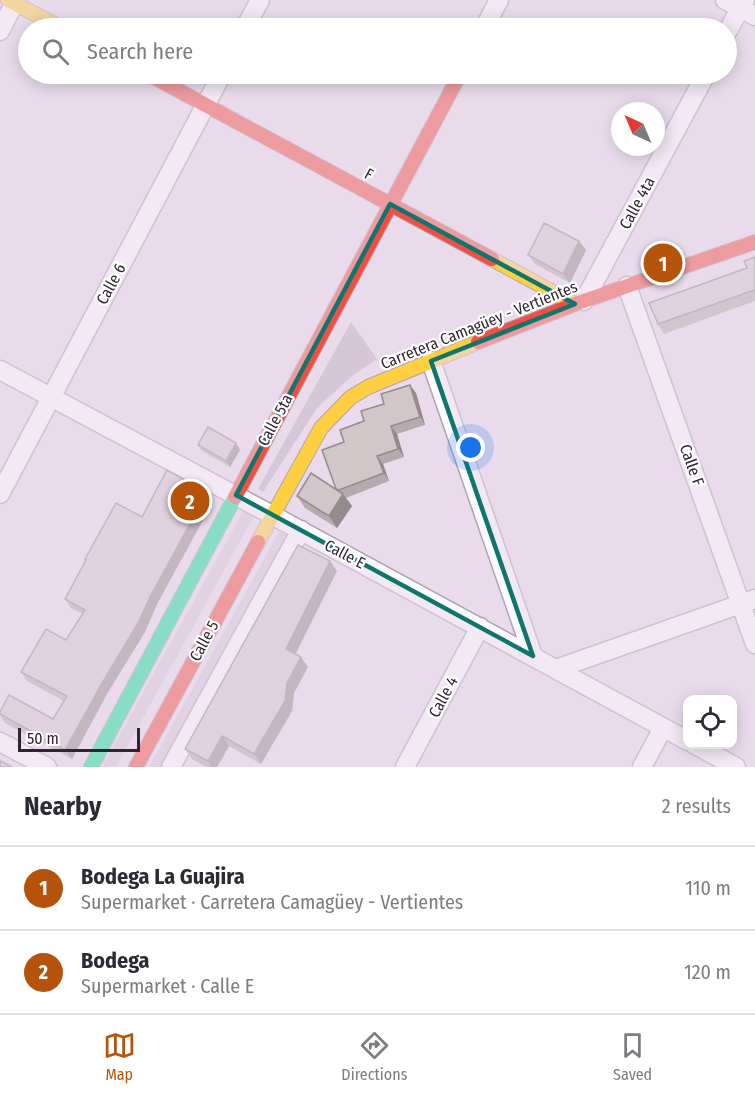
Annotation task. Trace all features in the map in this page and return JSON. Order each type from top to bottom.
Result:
[{"type":"street","points":[[250,18],[260,0]]},
{"type":"street","points":[[489,18],[499,0]]},
{"type":"street","points":[[0,31],[13,1],[44,18]]},
{"type":"street","name":"F","points":[[167,84],[580,303]]},
{"type":"street","name":"Calle 6","points":[[0,494],[217,84]]},
{"type":"street","name":"Calle 5ta","points":[[91,767],[455,84]]},
{"type":"street","name":"Calle 4ta","points":[[580,303],[700,84]]},
{"type":"street","name":"Carretera Camagüey - Vertientes","points":[[272,515],[321,428],[350,398],[368,387],[580,303],[755,242]]},
{"type":"street","name":"Calle F","points":[[627,286],[748,601],[755,644]]},
{"type":"street","points":[[431,361],[533,656]]},
{"type":"street","name":"Calle E","points":[[0,370],[301,530],[683,739]]},
{"type":"street","name":"Calle 5","points":[[136,767],[272,515]]},
{"type":"street","name":"Calle 5","points":[[171,767],[301,530]]},
{"type":"street","points":[[556,669],[748,601]]},
{"type":"street","name":"Calle 4","points":[[405,767],[480,627]]},
{"type":"street","points":[[642,767],[663,728]]},
{"type":"street","points":[[0,742],[47,767]]},
{"type":"street","points":[[703,749],[736,767]]},
{"type":"highlighted area","points":[[390,204],[575,304],[431,361],[533,656],[236,495]]},
{"type":"shaded area","points":[[351,322],[377,359],[352,376],[317,408],[263,492],[258,489]]},
{"type":"shaded area","points":[[244,510],[254,516],[116,767],[102,767]]},
{"type":"shaded area","points":[[279,532],[289,537],[163,767],[149,767]]},
{"type":"building","points":[[544,223],[579,241],[563,274],[528,255]]},
{"type":"building","points":[[755,257],[755,291],[658,324],[649,303],[747,268],[744,261]]},
{"type":"building","points":[[410,385],[420,417],[391,426],[398,449],[377,456],[384,473],[339,490],[336,489],[322,450],[344,442],[340,430],[364,421],[361,411],[384,404],[381,394]]},
{"type":"building","points":[[208,427],[236,443],[226,461],[198,445]]},
{"type":"building","points":[[167,470],[198,487],[203,500],[138,623],[65,750],[0,712],[9,695],[53,719],[67,696],[21,672],[46,629],[66,640],[85,610],[65,599],[116,503],[142,517]]},
{"type":"building","points":[[311,473],[343,494],[329,516],[297,496]]},
{"type":"building","points":[[298,545],[330,561],[286,649],[301,657],[287,683],[285,701],[254,754],[222,736],[208,761],[185,749]]},
{"type":"building","points":[[0,761],[12,767],[0,767]]},
{"type":"traffic: fast","points":[[91,767],[235,497]]},
{"type":"traffic: slow","points":[[8,0],[43,18]]},
{"type":"traffic: slow","points":[[492,259],[575,304]]},
{"type":"traffic: slow","points":[[258,542],[321,428],[350,398],[368,387],[478,342]]},
{"type":"traffic: jam","points":[[167,84],[492,259]]},
{"type":"traffic: jam","points":[[235,497],[455,84]]},
{"type":"traffic: jam","points":[[478,342],[575,304],[755,242]]},
{"type":"traffic: jam","points":[[136,767],[258,542]]},
{"type":"place","name":"Bodega La Guajira","points":[[663,263]]},
{"type":"place","name":"Bodega","points":[[190,501]]}]
